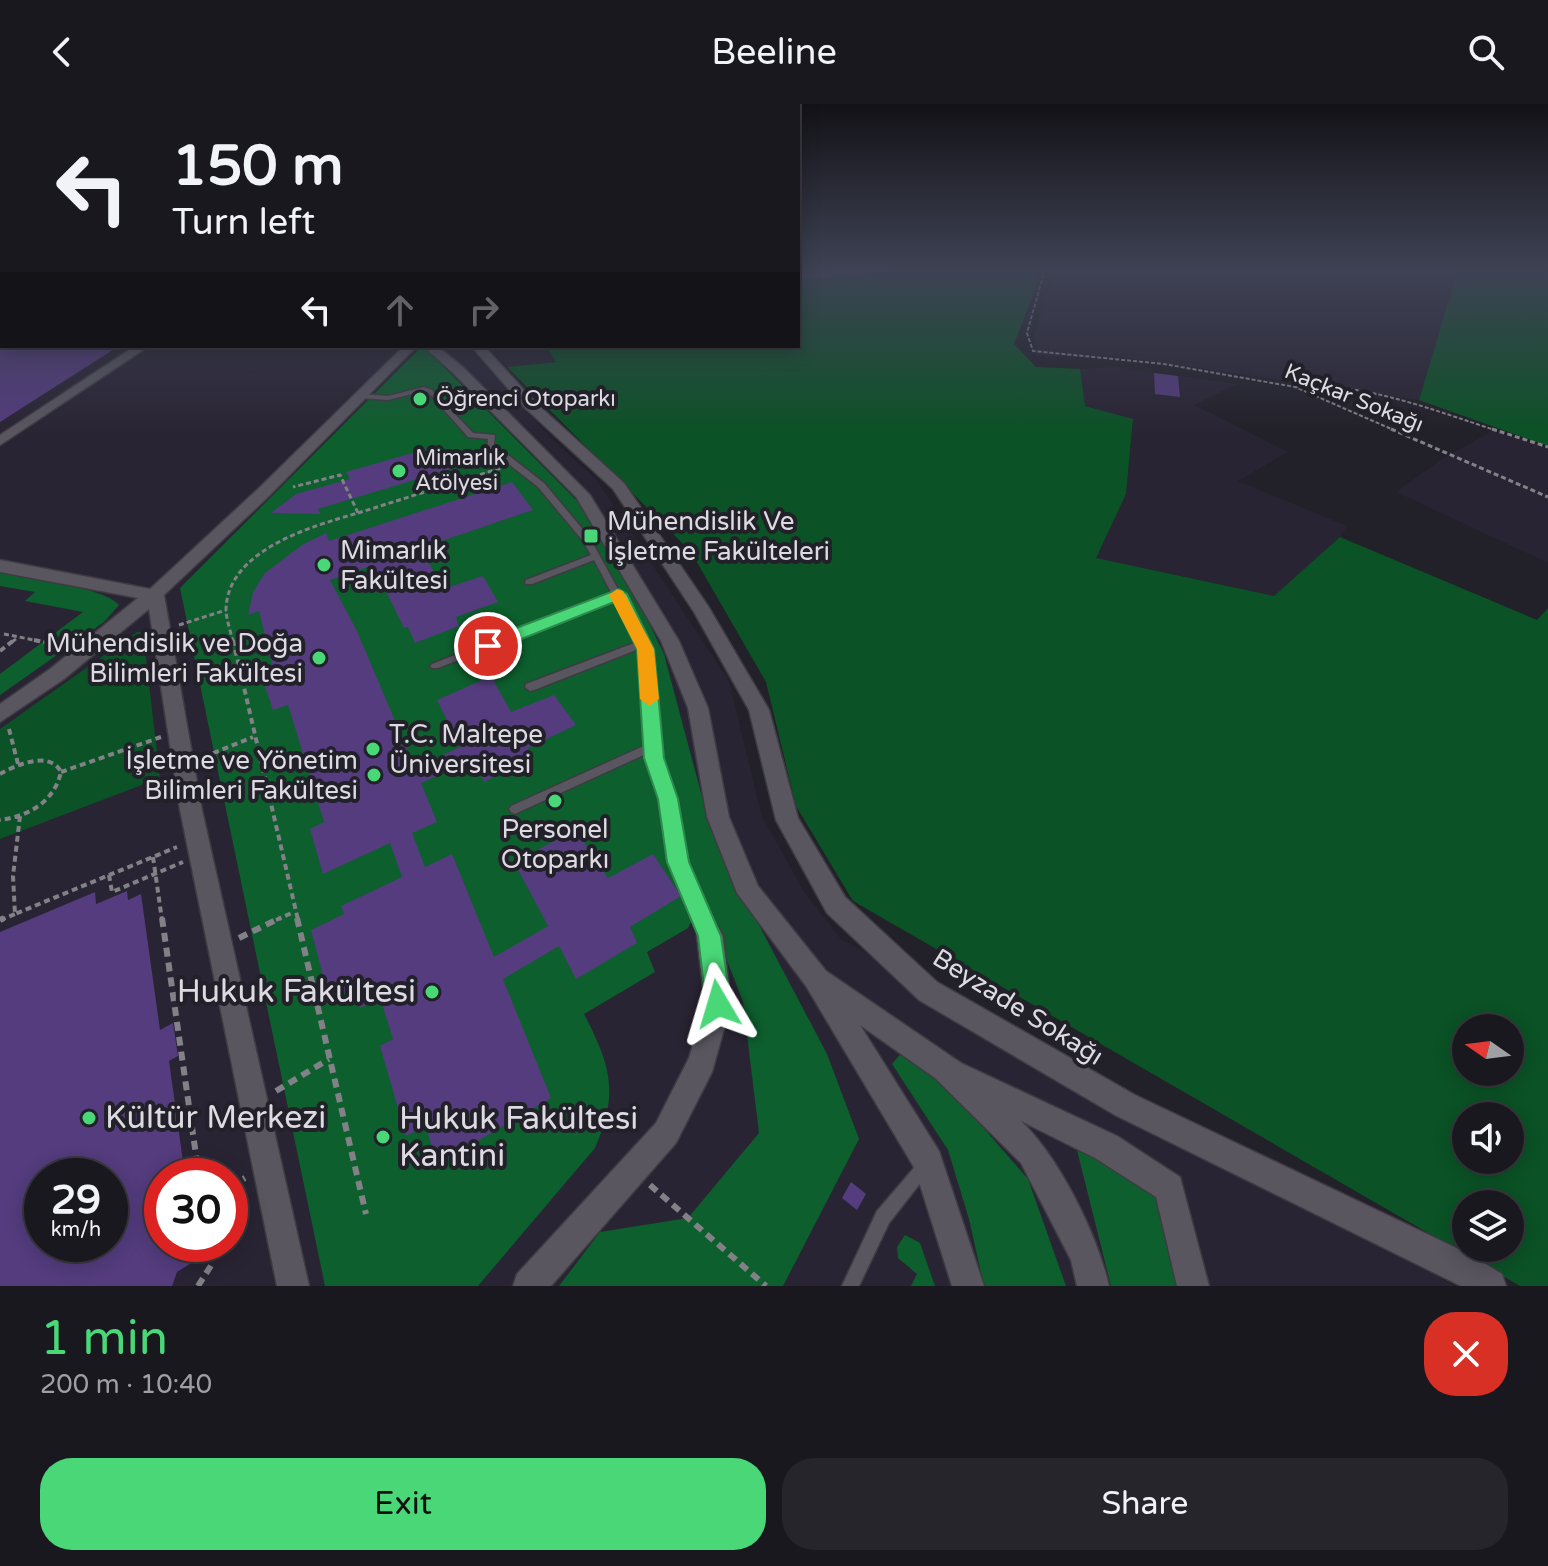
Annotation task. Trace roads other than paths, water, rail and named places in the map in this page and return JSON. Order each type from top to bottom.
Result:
[{"type":"street","points":[[0,441],[140,348]]},
{"type":"street","points":[[2,712],[156,596],[272,489],[409,348]]},
{"type":"street","points":[[431,348],[458,370],[582,495],[670,641],[698,708],[718,817],[749,893],[815,977],[928,1162],[968,1286]]},
{"type":"street","name":"Beyzade Sokağı","points":[[479,348],[530,405],[619,486],[702,610],[759,710],[787,820],[836,905],[928,991],[1125,1105],[1458,1265],[1490,1286]]},
{"type":"street","points":[[0,566],[156,596]]},
{"type":"street","points":[[156,596],[199,846],[293,1286]]},
{"type":"street","points":[[529,1286],[666,1133],[702,1062],[718,1004],[710,936]]},
{"type":"street","points":[[815,977],[945,1068],[1106,1147],[1169,1188],[1193,1286]]},
{"type":"street","points":[[945,1068],[1032,1152],[1086,1256],[1093,1286]]},
{"type":"lane","points":[[361,396],[388,398],[424,389],[430,391],[471,435],[492,437],[490,445],[541,485],[596,556],[643,643],[652,747],[668,799],[678,862],[710,936]]},
{"type":"lane","points":[[529,582],[596,556]]},
{"type":"lane","points":[[435,666],[619,594]]},
{"type":"lane","points":[[530,687],[643,643]]},
{"type":"lane","points":[[515,809],[652,747]]},
{"type":"lane","points":[[850,1286],[883,1217],[928,1162]]},
{"type":"place","name":"Öğrenci Otoparkı","points":[[420,399]]},
{"type":"place","name":"Mimarlık Atölyesi","points":[[399,471]]},
{"type":"place","name":"Mühendislik Ve İşletme Fakülteleri","points":[[591,536]]},
{"type":"place","name":"Mimarlık Fakültesi","points":[[324,565]]},
{"type":"place","name":"Mühendislik ve Doğa Bilimleri Fakültesi","points":[[319,658]]},
{"type":"place","name":"T.C. Maltepe Üniversitesi","points":[[373,749]]},
{"type":"place","name":"İşletme ve Yönetim Bilimleri Fakültesi","points":[[374,775]]},
{"type":"place","name":"Personel Otoparkı","points":[[555,801]]},
{"type":"place","name":"Hukuk Fakültesi","points":[[432,992]]},
{"type":"place","name":"Kültür Merkezi","points":[[89,1118]]},
{"type":"place","name":"Hukuk Fakültesi Kantini","points":[[383,1137]]}]
